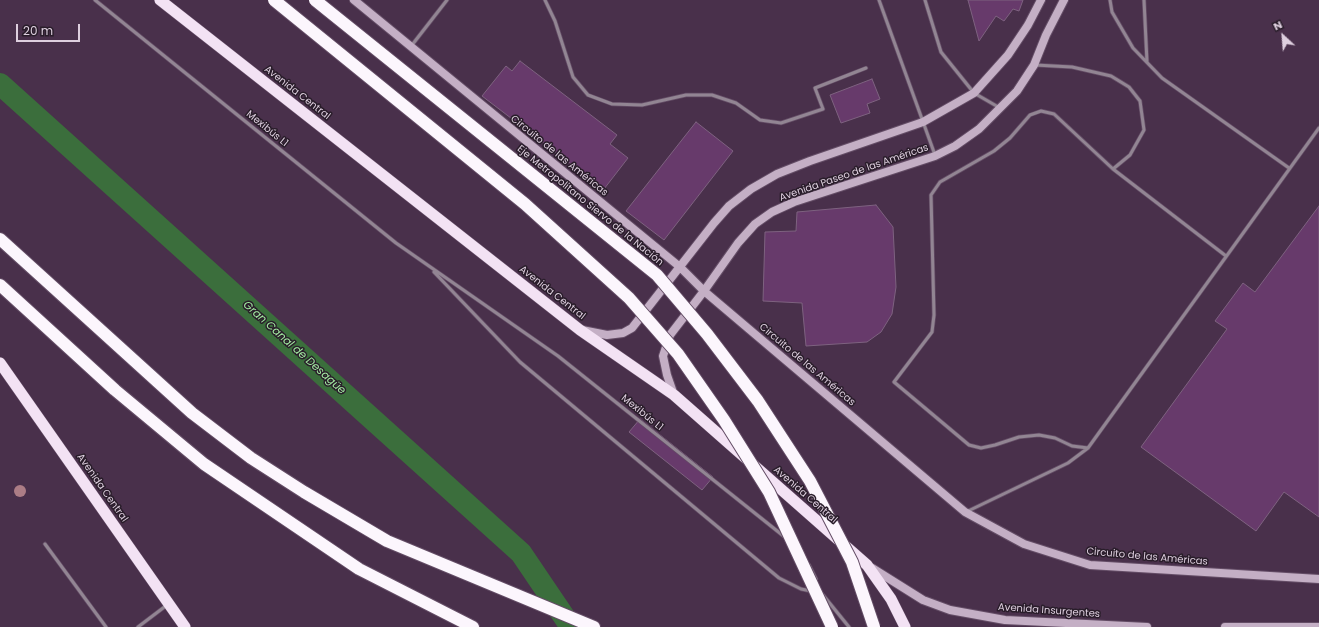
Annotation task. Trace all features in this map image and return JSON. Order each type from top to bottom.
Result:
[{"type":"highway","name":"Avenida Central","points":[[160,0],[580,330],[674,395],[867,565],[891,599],[905,627]]},
{"type":"highway","points":[[274,0],[525,204],[629,298],[678,354],[769,492],[832,627]]},
{"type":"highway","name":"Eje Metropolitano Siervo de la Nación","points":[[315,0],[657,275],[707,334],[758,401],[810,481],[852,562],[874,627]]},
{"type":"highway","points":[[0,238],[192,413],[251,458],[304,492],[387,541],[594,627]]},
{"type":"highway","points":[[0,285],[115,390],[204,464],[359,569],[473,627]]},
{"type":"highway","name":"Avenida Central","points":[[0,363],[185,627]]},
{"type":"main road","name":"Circuito de las Américas","points":[[354,0],[680,267],[704,291],[965,512],[1024,544],[1090,564],[1319,579]]},
{"type":"main road","points":[[580,330],[607,335],[623,333],[632,328],[714,223],[729,206],[750,189],[777,174],[804,163],[923,122],[974,93],[1008,55],[1028,25],[1041,0]]},
{"type":"main road","name":"Avenida Paseo de las Américas","points":[[674,395],[666,375],[663,356],[670,335],[738,243],[755,224],[772,212],[794,202],[935,156],[955,146],[979,130],[1017,91],[1034,65],[1046,35],[1064,0]]},
{"type":"main road","name":"Avenida Insurgentes","points":[[867,565],[923,600],[950,610],[1005,620],[1147,627]]},
{"type":"main road","points":[[1225,627],[1319,627]]},
{"type":"lane","name":"Mexibús L1","points":[[95,0],[396,243],[558,356],[798,548],[814,572],[820,592],[849,627]]},
{"type":"lane","points":[[411,47],[447,0]]},
{"type":"lane","points":[[545,0],[555,21],[573,77],[588,95],[612,104],[642,105],[686,94],[712,95],[736,103],[760,120],[782,123],[823,109],[815,88],[866,68]]},
{"type":"lane","points":[[880,0],[935,156]]},
{"type":"lane","points":[[925,0],[941,52],[974,93],[1001,108]]},
{"type":"lane","points":[[1110,0],[1112,12],[1133,48],[1162,78],[1289,168]]},
{"type":"lane","points":[[1144,0],[1146,62]]},
{"type":"lane","points":[[1034,65],[1072,67],[1111,76],[1129,87],[1140,101],[1144,130],[1130,155],[1113,169]]},
{"type":"lane","points":[[1088,448],[1072,446],[1055,438],[1040,435],[1020,437],[995,446],[981,448],[969,445],[894,382],[932,332],[934,316],[931,195],[940,182],[994,151],[1010,138],[1030,115],[1041,111],[1054,114],[1113,169],[1226,256]]},
{"type":"lane","points":[[965,512],[1068,463],[1088,448],[1319,128]]},
{"type":"lane","name":"Mexibús L1","points":[[430,268],[520,362],[779,578],[801,589],[820,592]]},
{"type":"lane","points":[[45,544],[106,627]]},
{"type":"lane","points":[[138,627],[169,604]]},
{"type":"building","points":[[968,0],[1023,0],[1019,11],[1013,9],[1004,21],[996,16],[979,41]]},
{"type":"building","points":[[520,61],[617,135],[610,144],[628,158],[604,189],[482,96],[506,66],[512,71]]},
{"type":"building","points":[[872,79],[880,99],[867,104],[870,113],[841,123],[830,95]]},
{"type":"building","points":[[696,122],[733,151],[664,240],[626,211]]},
{"type":"building","points":[[876,205],[893,227],[896,287],[892,314],[881,332],[867,342],[806,346],[802,303],[763,301],[765,232],[796,231],[797,212]]},
{"type":"building","points":[[1319,206],[1319,517],[1284,492],[1256,531],[1141,447],[1227,329],[1215,321],[1243,283],[1255,292]]},
{"type":"building","points":[[640,419],[713,477],[702,490],[629,432]]},
{"type":"waterway","name":"Gran Canal de Desagüe","points":[[0,84],[521,553],[571,627]]}]
